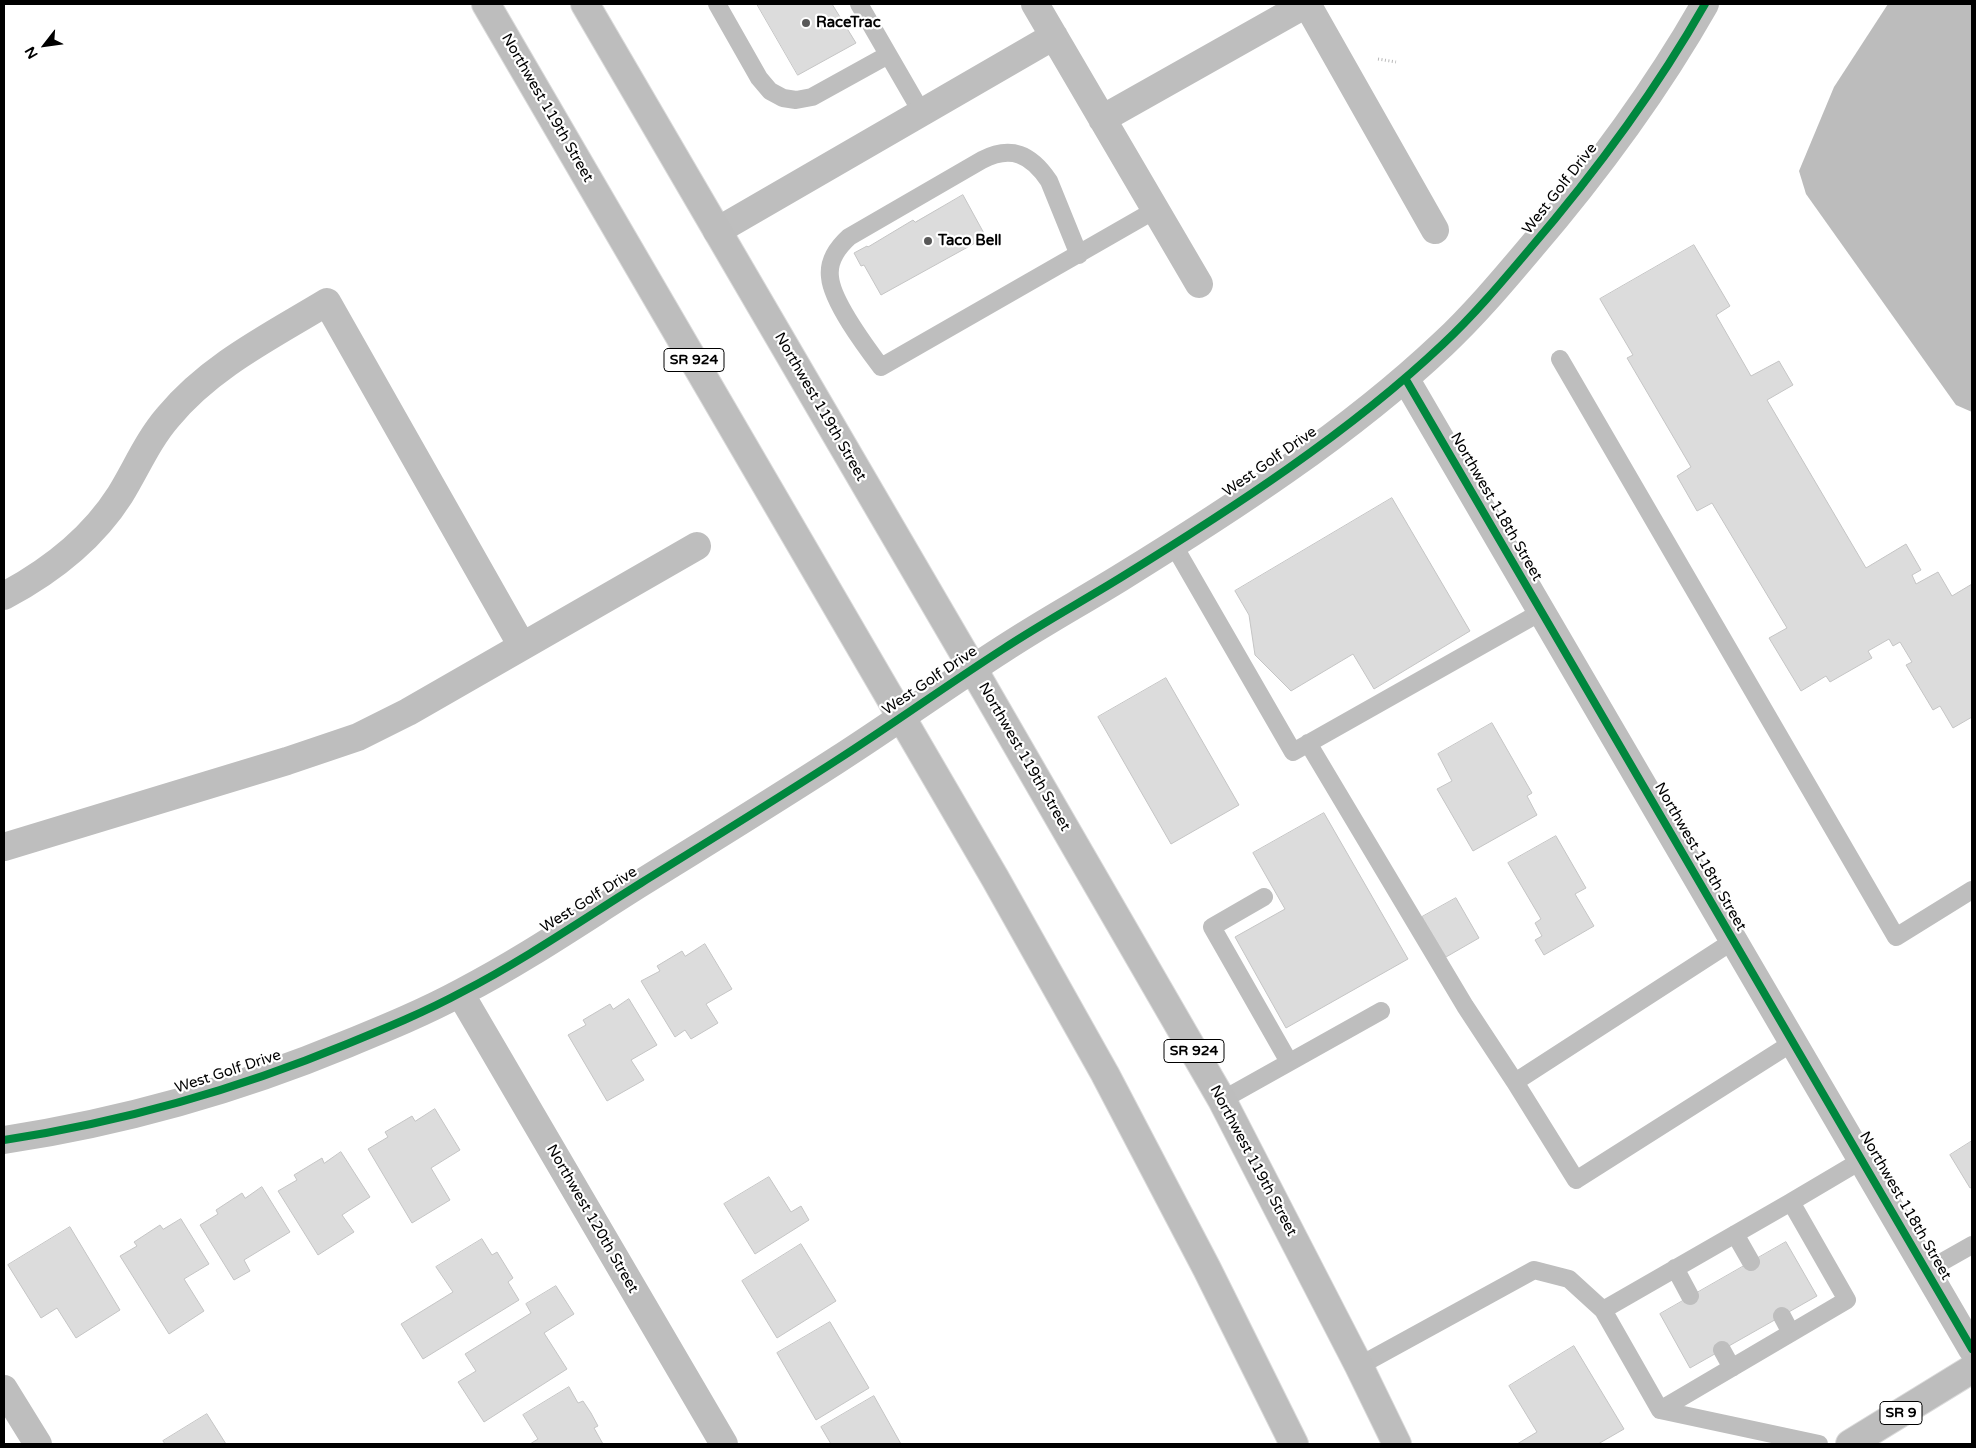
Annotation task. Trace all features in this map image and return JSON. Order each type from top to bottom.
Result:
[{"type":"main road","name":"Northwest 119th Street","points":[[486,4],[902,717],[1105,1074],[1207,1269],[1294,1444]]},
{"type":"main road","name":"Northwest 119th Street","points":[[585,4],[1222,1100],[1359,1366],[1396,1444]]},
{"type":"main road","name":"SR 9","points":[[1850,1444],[1972,1369]]},
{"type":"street","points":[[1035,4],[1199,284]]},
{"type":"street","points":[[1102,119],[1306,4],[1435,230]]},
{"type":"street","name":"West Golf Drive","points":[[4,1140],[81,1128],[155,1110],[246,1082],[391,1026],[460,993],[522,958],[826,767],[973,669],[1173,544],[1298,460],[1378,401],[1447,341],[1560,213],[1642,104],[1705,4]]},
{"type":"street","points":[[717,231],[1054,36]]},
{"type":"street","points":[[4,596],[48,569],[89,534],[119,497],[151,440],[167,417],[205,380],[227,363],[327,302],[522,646]]},
{"type":"street","name":"Northwest 118th Street","points":[[1405,378],[1972,1349]]},
{"type":"street","points":[[4,847],[287,762],[358,737],[408,712],[697,546]]},
{"type":"street","name":"Northwest 120th Street","points":[[460,993],[724,1444]]},
{"type":"street","points":[[4,1389],[38,1444]]},
{"type":"lane","points":[[717,4],[759,78],[770,91],[782,98],[796,100],[812,97],[888,55]]},
{"type":"lane","points":[[859,4],[922,113]]},
{"type":"lane","points":[[1079,255],[1048,181],[1035,163],[1022,155],[1009,151],[990,155],[849,237],[836,252],[829,276],[832,289],[858,337],[882,367],[1079,255],[1155,210]]},
{"type":"lane","points":[[1560,359],[1896,938],[1972,890]]},
{"type":"lane","points":[[1173,544],[1293,752],[1541,612]]},
{"type":"lane","points":[[1308,744],[1465,1006],[1576,1180],[1792,1042]]},
{"type":"lane","points":[[1264,897],[1212,927],[1290,1062]]},
{"type":"lane","points":[[1515,1082],[1733,941]]},
{"type":"lane","points":[[1222,1100],[1381,1011]]},
{"type":"lane","points":[[1602,1310],[1862,1160]]},
{"type":"lane","points":[[1660,1410],[1848,1300],[1791,1202]]},
{"type":"lane","points":[[1736,1234],[1751,1262]]},
{"type":"lane","points":[[1926,1271],[1972,1244]]},
{"type":"lane","points":[[1675,1268],[1690,1296]]},
{"type":"lane","points":[[1359,1366],[1534,1270],[1569,1279],[1602,1310],[1660,1410],[1818,1444]]},
{"type":"lane","points":[[1782,1316],[1791,1333]]},
{"type":"lane","points":[[1722,1350],[1732,1368]]},
{"type":"shaded area","points":[[1888,4],[1972,4],[1972,412],[1956,405],[1806,194],[1799,171],[1834,87]]},
{"type":"building","name":"RaceTrac","points":[[757,4],[832,4],[856,43],[798,75]]},
{"type":"building","name":"Taco Bell","points":[[963,195],[986,237],[881,295],[864,265],[861,266],[854,253]]},
{"type":"building","points":[[1694,245],[1730,306],[1716,315],[1751,376],[1779,361],[1793,385],[1767,400],[1866,568],[1906,544],[1921,570],[1912,575],[1916,584],[1938,572],[1952,596],[1972,584],[1972,717],[1953,728],[1940,706],[1933,710],[1906,665],[1912,662],[1900,642],[1893,646],[1889,639],[1868,651],[1872,658],[1830,682],[1826,676],[1801,691],[1769,638],[1787,628],[1712,503],[1697,511],[1677,476],[1691,467],[1627,358],[1633,355],[1600,299]]},
{"type":"building","points":[[1392,498],[1470,631],[1374,689],[1353,654],[1291,691],[1255,655],[1249,615],[1235,591]]},
{"type":"building","points":[[1166,678],[1239,805],[1171,844],[1098,717]]},
{"type":"building","points":[[1492,723],[1532,793],[1527,796],[1537,815],[1473,851],[1437,789],[1452,781],[1438,754]]},
{"type":"building","points":[[1324,813],[1408,959],[1286,1028],[1235,937],[1285,909],[1253,853]]},
{"type":"building","points":[[1556,836],[1586,888],[1575,894],[1594,926],[1544,955],[1535,940],[1542,936],[1535,923],[1541,919],[1508,863]]},
{"type":"building","points":[[1456,898],[1479,938],[1446,957],[1422,917]]},
{"type":"building","points":[[705,944],[732,989],[706,1004],[718,1023],[691,1039],[685,1030],[675,1037],[641,981],[660,971],[657,966],[682,951],[685,956]]},
{"type":"building","points":[[629,999],[657,1045],[631,1060],[644,1080],[607,1101],[568,1035],[586,1025],[583,1020],[610,1004],[613,1009]]},
{"type":"building","points":[[435,1109],[460,1150],[431,1168],[450,1200],[412,1223],[368,1149],[388,1137],[385,1132],[412,1116],[415,1121]]},
{"type":"building","points":[[1972,1141],[1972,1187],[1970,1188],[1950,1155]]},
{"type":"building","points":[[341,1152],[370,1197],[342,1215],[354,1232],[318,1255],[278,1191],[297,1180],[294,1175],[322,1158],[324,1163]]},
{"type":"building","points":[[769,1177],[791,1212],[801,1206],[809,1220],[755,1254],[724,1204]]},
{"type":"building","points":[[262,1187],[290,1232],[244,1260],[250,1271],[234,1280],[200,1225],[218,1214],[216,1210],[242,1193],[245,1198]]},
{"type":"building","points":[[181,1219],[209,1264],[184,1279],[204,1311],[169,1334],[120,1256],[137,1246],[134,1242],[160,1225],[163,1229]]},
{"type":"building","points":[[70,1227],[120,1310],[76,1338],[57,1308],[41,1318],[8,1265]]},
{"type":"building","points":[[482,1239],[492,1255],[497,1252],[513,1278],[508,1282],[519,1300],[423,1359],[401,1324],[453,1292],[436,1267]]},
{"type":"building","points":[[1786,1242],[1817,1296],[1690,1368],[1660,1314]]},
{"type":"building","points":[[801,1244],[836,1301],[777,1338],[742,1281]]},
{"type":"building","points":[[556,1286],[574,1314],[544,1333],[567,1369],[484,1422],[458,1382],[476,1371],[465,1354],[531,1313],[526,1304]]},
{"type":"building","points":[[830,1322],[869,1388],[816,1420],[777,1353]]},
{"type":"building","points":[[1574,1346],[1624,1429],[1598,1444],[1517,1444],[1537,1432],[1509,1386]]},
{"type":"building","points":[[569,1387],[578,1403],[583,1401],[591,1413],[598,1426],[594,1428],[603,1444],[530,1444],[538,1439],[523,1415]]},
{"type":"building","points":[[874,1396],[901,1444],[831,1444],[821,1427]]},
{"type":"building","points":[[207,1414],[226,1444],[165,1444],[163,1441]]},
{"type":"cycle path","points":[[4,1140],[92,1124],[221,1090],[305,1061],[405,1020],[485,980],[764,807],[1017,640],[1120,578],[1246,498],[1368,409],[1407,377],[1476,311],[1553,222],[1600,162],[1666,69],[1705,4]]},
{"type":"cycle path","points":[[1405,378],[1972,1349]]},
{"type":"place","name":"RaceTrac","points":[[806,23]]},
{"type":"place","name":"Taco Bell","points":[[928,241]]}]
